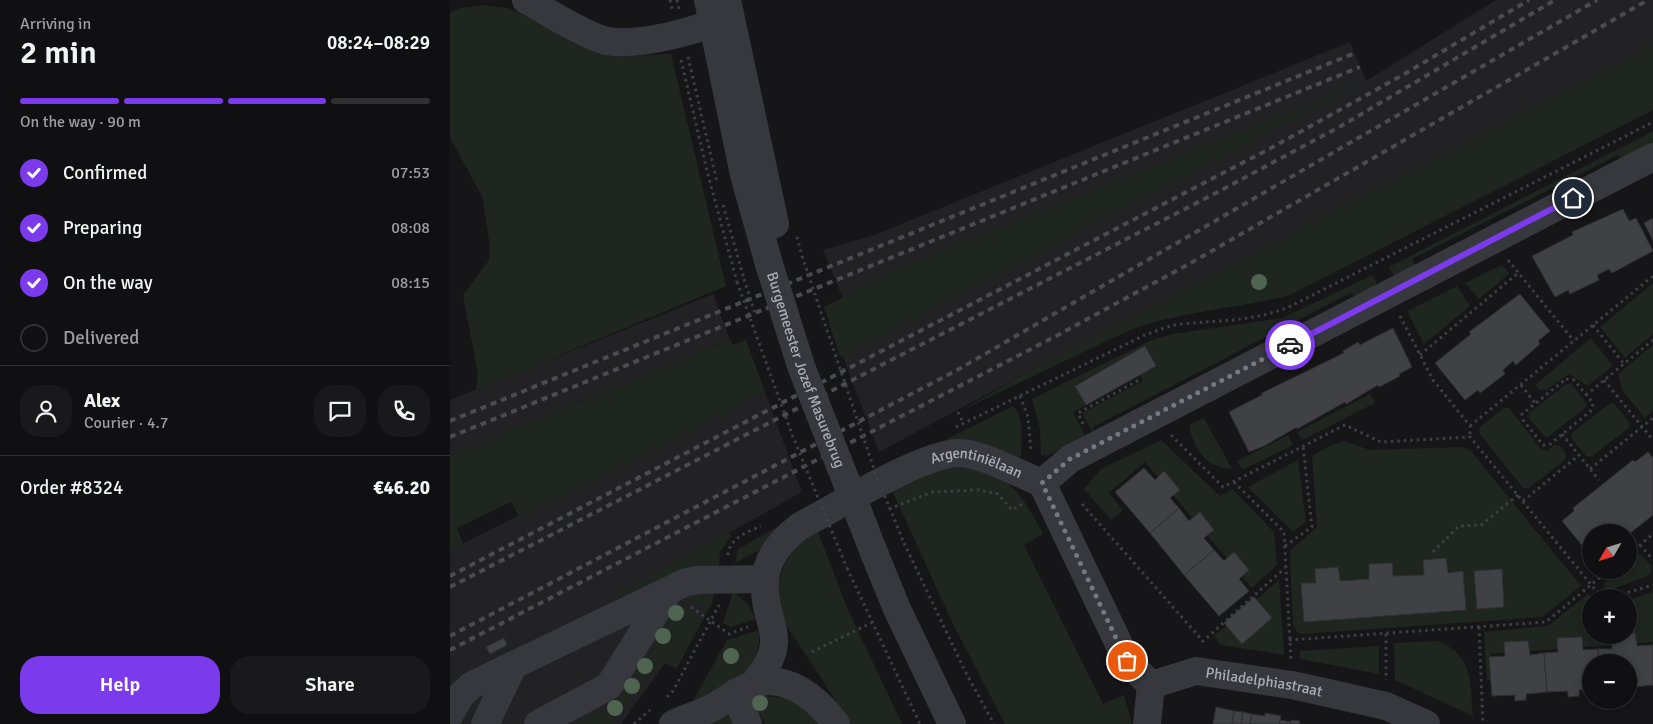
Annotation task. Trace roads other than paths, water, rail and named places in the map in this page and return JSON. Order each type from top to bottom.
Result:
[{"type":"street","points":[[526,0],[600,39],[616,43],[681,44],[723,8]]},
{"type":"street","name":"Burgemeester Jozef Masurebrug","points":[[723,8],[744,175],[801,366],[897,609],[952,724]]},
{"type":"street","name":"Argentiniëlaan","points":[[673,724],[710,709],[744,689],[771,658],[774,632],[766,603],[765,579],[774,550],[784,538],[800,526],[932,458],[959,453],[974,456],[1044,487],[1070,459],[1653,157]]},
{"type":"street","points":[[1044,487],[1127,661],[1150,686],[1147,724]]},
{"type":"street","points":[[450,714],[460,696],[472,685],[668,590],[697,580],[765,579]]},
{"type":"street","points":[[538,724],[609,686],[668,590]]},
{"type":"street","points":[[485,724],[513,666]]},
{"type":"street","name":"Philadelphiastraat","points":[[1150,686],[1196,671],[1292,684],[1386,706],[1426,724]]},
{"type":"street","points":[[748,724],[744,689],[770,682],[804,692],[816,701],[836,724]]},
{"type":"railway","points":[[450,576],[1271,148],[1401,76],[1529,0]]},
{"type":"railway","points":[[450,587],[1216,193],[1341,126],[1555,0]]},
{"type":"railway","points":[[450,636],[959,369],[1597,0]]},
{"type":"railway","points":[[450,650],[1058,335],[1189,264],[1648,0]]},
{"type":"railway","points":[[450,421],[1355,53]]},
{"type":"railway","points":[[450,437],[1360,67]]}]
